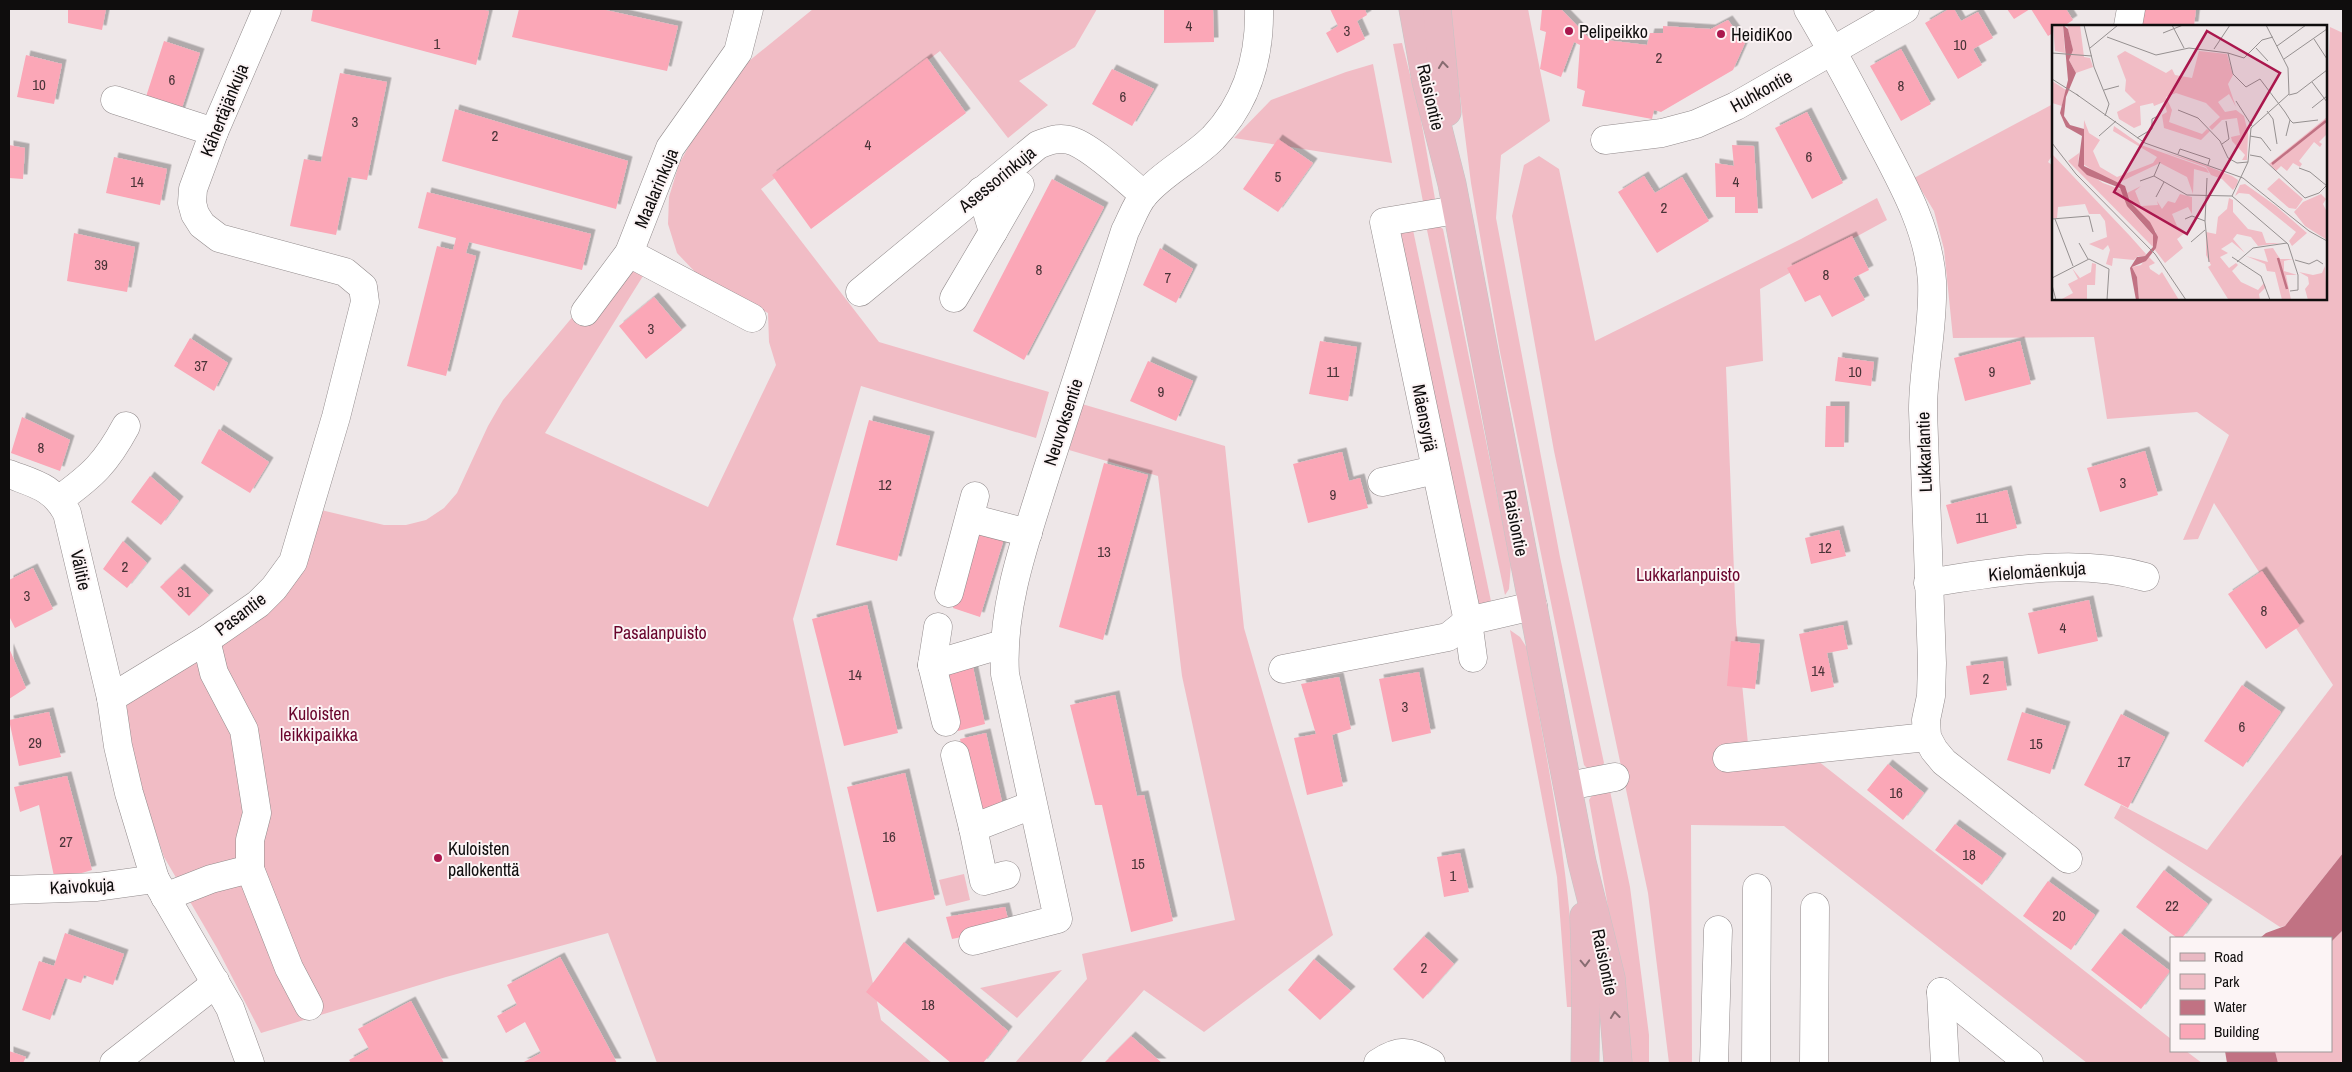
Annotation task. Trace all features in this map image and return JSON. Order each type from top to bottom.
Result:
[{"type":"main road","name":"Raisiontie","points":[[1413,9],[1426,81],[1452,184]]},
{"type":"main road","name":"Raisiontie","points":[[1437,9],[1452,184],[1456,210],[1582,862],[1611,978],[1618,1063]]},
{"type":"main road","name":"Raisiontie","points":[[1582,862],[1586,980],[1585,1063]]},
{"type":"street","name":"Kähertäjänkuja","points":[[194,214],[192,204],[193,190],[214,132],[267,9]]},
{"type":"street","name":"Maalarinkuja","points":[[585,312],[629,253],[670,148],[738,52],[749,9]]},
{"type":"street","name":"Neuvoksentie","points":[[973,942],[1058,919],[1005,674],[1003,644],[1007,615],[1028,533],[1125,231],[1144,195],[1213,138],[1237,106],[1253,71],[1259,35],[1259,9]]},
{"type":"street","name":"Lukkarlantie","points":[[1808,9],[1833,51],[1902,184],[1916,216],[1927,249],[1932,280],[1932,317],[1923,377],[1932,662],[1931,696],[1926,720],[1927,737]]},
{"type":"street","name":"Huhkontie","points":[[1606,140],[1662,133],[1696,124],[1736,106],[1905,9]]},
{"type":"street","points":[[2128,25],[2131,9]]},
{"type":"street","points":[[115,100],[214,132]]},
{"type":"street","name":"Asessorinkuja","points":[[860,292],[1038,145],[1054,139],[1068,139],[1083,147],[1144,195]]},
{"type":"street","points":[[954,298],[1020,185]]},
{"type":"street","points":[[981,192],[993,232]]},
{"type":"street","name":"Mäensyrjä","points":[[1456,210],[1384,222],[1468,621],[1473,658]]},
{"type":"street","name":"Pasantie","points":[[111,698],[206,640],[258,604],[274,588],[293,562],[336,417],[365,302],[362,287],[345,272],[219,238],[206,228],[194,214]]},
{"type":"street","points":[[629,253],[752,318]]},
{"type":"street","points":[[9,474],[48,490],[60,499],[87,480],[110,455],[126,426]]},
{"type":"street","points":[[1382,482],[1435,470]]},
{"type":"street","name":"Välitie","points":[[60,499],[73,529],[111,698]]},
{"type":"street","points":[[949,593],[972,507],[1028,533]]},
{"type":"street","name":"Kielomäenkuja","points":[[1928,582],[1984,574],[2078,567],[2116,570],[2145,577]]},
{"type":"street","points":[[1283,669],[1448,637],[1468,621],[1533,606]]},
{"type":"street","points":[[938,627],[932,665],[946,722]]},
{"type":"street","points":[[206,640],[214,673],[244,730],[257,812],[250,840],[250,870],[289,968],[309,1006]]},
{"type":"street","points":[[932,665],[1003,644]]},
{"type":"street","points":[[111,698],[118,746],[129,792],[160,888],[230,1008],[250,1063]]},
{"type":"street","points":[[1727,758],[1927,737],[1944,762],[2068,859]]},
{"type":"street","points":[[955,755],[984,881],[1006,875]]},
{"type":"street","points":[[1568,786],[1615,777]]},
{"type":"street","points":[[973,828],[1032,805]]},
{"type":"street","name":"Kaivokuja","points":[[9,890],[97,886],[160,888],[250,870]]},
{"type":"street","points":[[1756,1063],[1757,888]]},
{"type":"street","points":[[1814,1063],[1815,907]]},
{"type":"street","points":[[1714,1063],[1718,930]]},
{"type":"street","points":[[114,1063],[206,991],[215,980]]},
{"type":"street","points":[[1944,1063],[1942,992],[2029,1063]]},
{"type":"street","points":[[1378,1063],[1390,1056],[1403,1052],[1417,1055],[1431,1063]]},
{"type":"green space","points":[[813,9],[1097,9],[1075,47],[1019,81],[1048,105],[1008,138],[940,51],[761,189],[879,342],[1049,392],[1036,438],[861,386],[793,619],[881,1020],[932,1063],[657,1063],[608,933],[446,977],[261,1033],[217,948],[164,857],[128,750],[123,703],[295,577],[311,549],[321,510],[384,525],[406,525],[426,520],[444,508],[457,493],[488,426],[503,400],[590,296],[618,246],[648,268],[545,433],[708,507],[776,365],[769,342],[768,313],[698,275],[677,253],[668,224],[669,197],[679,164],[701,124],[738,70]]},
{"type":"green space","points":[[1449,9],[1528,9],[1550,121],[1501,155],[1496,218],[1560,557],[1604,763],[1600,769],[1587,768],[1584,765],[1500,352],[1471,183]]},
{"type":"green space","points":[[2330,27],[2343,33],[2343,853],[2285,926],[2280,927],[2114,818],[2121,805],[2207,850],[2333,685],[2214,503],[2198,539],[2183,540],[2229,435],[2197,412],[2107,419],[2094,337],[1953,338],[1944,249],[1934,211],[1914,178],[2052,105],[2052,156],[2048,162],[2052,165],[2052,300],[2327,300],[2327,106]]},
{"type":"green space","points":[[1402,43],[1420,114],[1435,199],[1423,202],[1393,44]]},
{"type":"green space","points":[[1373,64],[1392,163],[1234,138],[1271,100]]},
{"type":"green space","name":"Lukkarlanpuisto","points":[[1539,156],[1559,169],[1595,341],[1801,239],[1877,198],[1887,220],[1760,289],[1763,361],[1726,367],[1736,623],[1749,754],[1818,761],[2170,1038],[2170,1052],[2187,1052],[2202,1063],[2087,1063],[1784,826],[1691,825],[1692,1063],[1669,1063],[1648,893],[1554,451],[1512,216],[1524,165]]},
{"type":"green space","points":[[1439,226],[1443,229],[1511,564],[1509,589],[1505,595],[1427,230],[1430,227]]},
{"type":"green space","points":[[1393,228],[1413,230],[1492,606],[1481,606],[1472,602]]},
{"type":"green space","points":[[1082,404],[1225,446],[1244,628],[1333,935],[1204,1032],[1144,990],[1080,1063],[1015,1063],[1087,979],[1082,954],[1235,920],[1182,676],[1158,476],[1069,450]]},
{"type":"green space","points":[[1510,630],[1520,637],[1527,648],[1553,795],[1569,905],[1572,942],[1573,1007],[1567,1007],[1557,877]]},
{"type":"green space","points":[[1610,791],[1630,887],[1649,1035],[1649,1063],[1627,1063],[1627,1033],[1589,800],[1593,794]]},
{"type":"green space","points":[[964,874],[970,900],[946,906],[939,880]]},
{"type":"green space","points":[[2343,930],[2343,1063],[2278,1063],[2275,1052],[2332,1052],[2332,941]]},
{"type":"green space","points":[[1062,970],[1017,1018],[980,988]]},
{"type":"water","points":[[2343,853],[2343,930],[2332,941],[2332,937],[2261,937],[2266,933],[2285,926]]},
{"type":"water","points":[[2225,1052],[2275,1052],[2278,1063],[2227,1063]]},
{"type":"building","points":[[68,9],[106,9],[102,30],[68,23]]},
{"type":"building","points":[[313,9],[480,9],[489,11],[476,65],[311,21]]},
{"type":"building","points":[[519,9],[601,9],[678,26],[667,71],[512,37]]},
{"type":"building","points":[[1164,9],[1213,9],[1214,42],[1164,43]]},
{"type":"building","points":[[1330,9],[1365,9],[1367,15],[1357,21],[1365,39],[1337,53],[1326,33],[1338,26]]},
{"type":"building","points":[[1542,9],[1561,9],[1589,38],[1647,45],[1650,33],[1663,33],[1663,26],[1711,29],[1728,20],[1745,43],[1733,70],[1661,112],[1654,110],[1652,119],[1582,106],[1585,91],[1577,88],[1580,45],[1574,42],[1561,77],[1540,69],[1546,32],[1540,30]]},
{"type":"building","points":[[1949,9],[1954,9],[1961,21],[1978,12],[1993,38],[1973,49],[1982,65],[1958,79],[1925,23]]},
{"type":"building","points":[[2007,9],[2030,9],[2014,19]]},
{"type":"building","points":[[2031,9],[2066,9],[2073,20],[2066,25],[2052,25],[2052,34],[2048,36]]},
{"type":"building","points":[[2143,9],[2196,9],[2194,25],[2142,25]]},
{"type":"building","points":[[164,41],[200,53],[179,117],[143,106]]},
{"type":"building","points":[[1901,49],[1931,104],[1901,121],[1870,66]]},
{"type":"building","points":[[26,55],[62,64],[54,104],[17,97]]},
{"type":"building","points":[[927,58],[966,113],[811,229],[772,175]]},
{"type":"building","points":[[1112,69],[1154,89],[1132,126],[1092,104]]},
{"type":"building","points":[[340,73],[387,82],[367,180],[348,177],[336,235],[290,226],[304,159],[321,162]]},
{"type":"building","points":[[455,109],[628,161],[616,209],[442,161]]},
{"type":"building","points":[[1807,112],[1843,183],[1812,199],[1775,128]]},
{"type":"building","points":[[1278,139],[1313,163],[1278,212],[1243,189]]},
{"type":"building","points":[[9,145],[25,148],[23,179],[9,178]]},
{"type":"building","points":[[1732,145],[1754,146],[1758,213],[1735,213],[1735,197],[1716,197],[1715,163],[1734,166]]},
{"type":"building","points":[[114,157],[167,169],[160,205],[106,193]]},
{"type":"building","points":[[1644,176],[1655,193],[1682,177],[1709,221],[1657,253],[1618,192]]},
{"type":"building","points":[[1052,179],[1104,207],[1024,360],[973,331]]},
{"type":"building","points":[[427,192],[591,234],[582,270],[469,242],[466,253],[476,256],[446,376],[407,366],[437,246],[453,250],[456,238],[418,228]]},
{"type":"building","points":[[74,233],[135,247],[127,292],[67,281]]},
{"type":"building","points":[[1852,236],[1869,270],[1853,278],[1865,300],[1832,317],[1820,295],[1805,302],[1787,268]]},
{"type":"building","points":[[1160,248],[1193,269],[1176,303],[1143,285]]},
{"type":"building","points":[[654,297],[682,330],[646,359],[619,326]]},
{"type":"building","points":[[190,338],[228,363],[214,391],[174,366]]},
{"type":"building","points":[[1320,341],[1357,347],[1348,401],[1309,394]]},
{"type":"building","points":[[2020,341],[2031,384],[1965,401],[1954,358]]},
{"type":"building","points":[[1838,357],[1874,362],[1871,386],[1835,381]]},
{"type":"building","points":[[1148,361],[1193,381],[1176,421],[1130,401]]},
{"type":"building","points":[[1826,406],[1845,406],[1844,447],[1825,447]]},
{"type":"building","points":[[22,417],[70,440],[60,471],[11,453]]},
{"type":"building","points":[[869,420],[930,436],[897,561],[836,545]]},
{"type":"building","points":[[219,429],[269,462],[250,493],[201,463]]},
{"type":"building","points":[[2145,451],[2158,495],[2100,512],[2087,468]]},
{"type":"building","points":[[1342,452],[1349,481],[1360,478],[1368,508],[1308,523],[1293,464]]},
{"type":"building","points":[[1104,463],[1148,475],[1103,640],[1059,627]]},
{"type":"building","points":[[150,476],[179,501],[161,525],[131,502]]},
{"type":"building","points":[[2007,490],[2017,528],[1957,544],[1946,505]]},
{"type":"building","points":[[1839,530],[1846,556],[1811,564],[1805,538]]},
{"type":"building","points":[[974,531],[1004,539],[980,617],[953,608]]},
{"type":"building","points":[[123,541],[147,563],[127,588],[103,569]]},
{"type":"building","points":[[33,568],[53,609],[15,628],[9,616],[9,580]]},
{"type":"building","points":[[180,568],[209,595],[189,616],[160,587]]},
{"type":"building","points":[[2262,571],[2300,626],[2266,649],[2228,594]]},
{"type":"building","points":[[2089,600],[2098,641],[2038,654],[2028,613]]},
{"type":"building","points":[[867,605],[898,733],[844,746],[812,619]]},
{"type":"building","points":[[1843,625],[1848,649],[1827,653],[1834,687],[1811,692],[1799,634]]},
{"type":"building","points":[[1731,641],[1760,644],[1755,689],[1727,686]]},
{"type":"building","points":[[9,648],[26,688],[9,699]]},
{"type":"building","points":[[2003,661],[2007,690],[1970,695],[1966,666]]},
{"type":"building","points":[[973,667],[985,724],[958,731],[945,675]]},
{"type":"building","points":[[1419,672],[1431,733],[1392,742],[1379,679]]},
{"type":"building","points":[[1339,677],[1351,729],[1332,735],[1343,786],[1307,795],[1294,738],[1316,734],[1301,684]]},
{"type":"building","points":[[2242,685],[2281,712],[2243,767],[2204,741]]},
{"type":"building","points":[[1115,695],[1137,796],[1144,795],[1173,921],[1131,932],[1102,805],[1095,805],[1070,705]]},
{"type":"building","points":[[49,712],[61,757],[19,766],[9,720]]},
{"type":"building","points":[[2022,712],[2066,726],[2050,774],[2007,760]]},
{"type":"building","points":[[2121,714],[2165,737],[2128,808],[2084,785]]},
{"type":"building","points":[[986,733],[1003,806],[977,813],[960,739]]},
{"type":"building","points":[[1888,764],[1924,793],[1903,820],[1867,790]]},
{"type":"building","points":[[905,773],[935,899],[877,912],[847,787]]},
{"type":"building","points":[[67,776],[92,870],[55,881],[39,805],[20,812],[14,787]]},
{"type":"building","points":[[1955,824],[2002,858],[1982,885],[1935,850]]},
{"type":"building","points":[[1460,853],[1469,892],[1444,897],[1437,857]]},
{"type":"building","points":[[2164,870],[2208,904],[2183,937],[2176,937],[2136,907]]},
{"type":"building","points":[[2048,881],[2095,915],[2071,950],[2023,916]]},
{"type":"building","points":[[1005,907],[1010,927],[952,939],[946,917]]},
{"type":"building","points":[[65,933],[124,954],[113,985],[84,975],[81,983],[65,978],[50,1020],[22,1010],[39,961],[54,966]]},
{"type":"building","points":[[2120,933],[2170,971],[2141,1009],[2091,970]]},
{"type":"building","points":[[1424,936],[1454,964],[1423,999],[1393,969]]},
{"type":"building","points":[[904,942],[1008,1031],[983,1063],[951,1063],[866,992]]},
{"type":"building","points":[[560,957],[617,1063],[522,1063],[541,1053],[525,1022],[506,1033],[497,1016],[517,1005],[507,985]]},
{"type":"building","points":[[1314,959],[1351,991],[1320,1020],[1288,990]]},
{"type":"building","points":[[411,1001],[444,1063],[351,1063],[349,1060],[369,1049],[358,1029]]},
{"type":"building","points":[[1131,1036],[1162,1063],[1104,1063]]},
{"type":"building","points":[[9,1051],[26,1057],[23,1063],[9,1063]]},
{"type":"place","name":"Pelipeikko","points":[[1569,31]]},
{"type":"place","name":"HeidiKoo","points":[[1721,34]]},
{"type":"place","name":"Kuloisten pallokenttä","points":[[438,858]]},
{"type":"park label","name":"Pasalanpuisto","points":[[660,632]]},
{"type":"park label","name":"Kuloisten leikkipaikka","points":[[319,723]]}]
